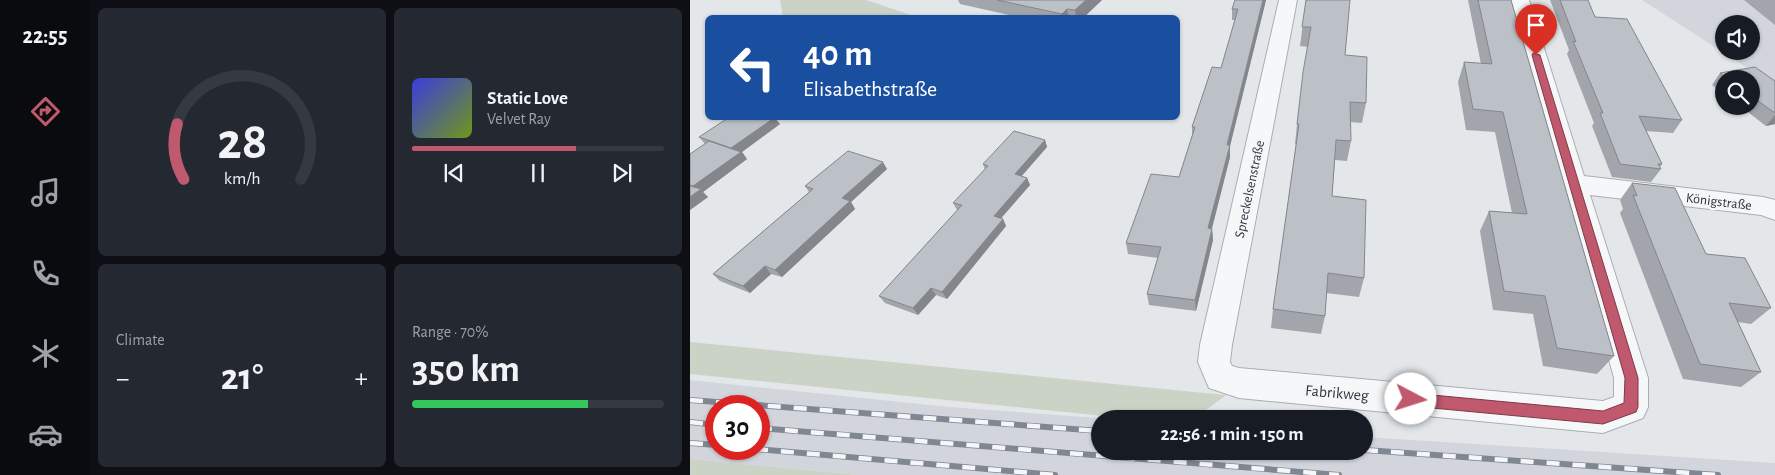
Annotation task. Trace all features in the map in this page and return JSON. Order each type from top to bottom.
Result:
[{"type":"street","name":"Spreckelsenstraße","points":[[1221,377],[1214,362],[1216,344],[1288,0]]},
{"type":"street","points":[[1520,0],[1574,184]]},
{"type":"street","name":"Fabrikweg","points":[[1221,377],[1239,383],[1603,418],[1631,407],[1631,378],[1574,184]]},
{"type":"street","name":"Königstraße","points":[[1574,184],[1763,206],[1775,210]]},
{"type":"shaded area","points":[[780,0],[866,0],[911,15],[783,15]]},
{"type":"shaded area","points":[[1642,0],[1775,0],[1775,86],[1760,76],[1760,70],[1750,70],[1735,60],[1760,60],[1760,15],[1715,15],[1715,47]]},
{"type":"shaded area","points":[[690,342],[1226,395],[1206,410],[1091,410],[1091,415],[690,374]]},
{"type":"shaded area","points":[[690,380],[949,407],[1091,417],[1091,460],[1373,460],[1373,438],[1775,463],[1775,475],[859,475],[690,459]]},
{"type":"shaded area","points":[[690,459],[859,475],[690,475]]},
{"type":"building","points":[[997,0],[1086,0],[1075,10],[1067,9],[1062,14]]},
{"type":"building","points":[[1235,0],[1263,0],[1227,145],[1230,145],[1208,228],[1212,229],[1195,300],[1147,294],[1161,247],[1126,243],[1151,174],[1179,177],[1195,127],[1192,127],[1212,67],[1221,68],[1238,9],[1232,9]]},
{"type":"building","points":[[1306,0],[1350,0],[1345,55],[1367,57],[1366,103],[1350,102],[1351,141],[1336,140],[1332,196],[1366,200],[1364,278],[1328,273],[1325,316],[1273,309],[1299,124],[1297,124],[1303,72],[1311,27],[1302,27]]},
{"type":"building","points":[[1478,0],[1511,0],[1614,356],[1557,348],[1545,296],[1504,291],[1489,211],[1527,214],[1503,112],[1473,109],[1464,62],[1492,64]]},
{"type":"building","points":[[1560,0],[1588,0],[1595,17],[1627,19],[1682,120],[1639,116],[1662,164],[1658,164],[1661,169],[1620,164],[1600,113],[1603,113],[1573,41],[1576,42]]},
{"type":"building","points":[[1755,67],[1759,70],[1738,70]]},
{"type":"building","points":[[1760,70],[1775,81],[1775,113],[1760,102]]},
{"type":"building","points":[[725,120],[771,120],[731,148],[699,137]]},
{"type":"building","points":[[1014,131],[1045,140],[1015,174],[1027,178],[994,216],[1003,219],[942,292],[931,288],[913,308],[879,296],[962,205],[953,203],[988,166],[983,164]]},
{"type":"building","points":[[709,141],[741,152],[693,186],[690,185],[690,154]]},
{"type":"building","points":[[848,151],[883,162],[842,198],[850,201],[775,270],[765,266],[743,286],[713,274],[813,189],[805,186]]},
{"type":"building","points":[[1632,183],[1675,188],[1706,254],[1745,258],[1771,308],[1729,303],[1761,372],[1700,364],[1633,195],[1637,196]]},
{"type":"building","points":[[690,186],[701,189],[690,197]]},
{"type":"railway","points":[[690,400],[1091,430]]},
{"type":"railway","points":[[690,422],[705,424]]},
{"type":"railway","points":[[770,429],[1339,475]]},
{"type":"railway","points":[[690,443],[705,444]]},
{"type":"railway","points":[[770,450],[1055,475]]},
{"type":"railway","points":[[1373,451],[1718,475]]},
{"type":"route","points":[[1411,399],[1603,418],[1631,407],[1631,378],[1536,55]]}]
